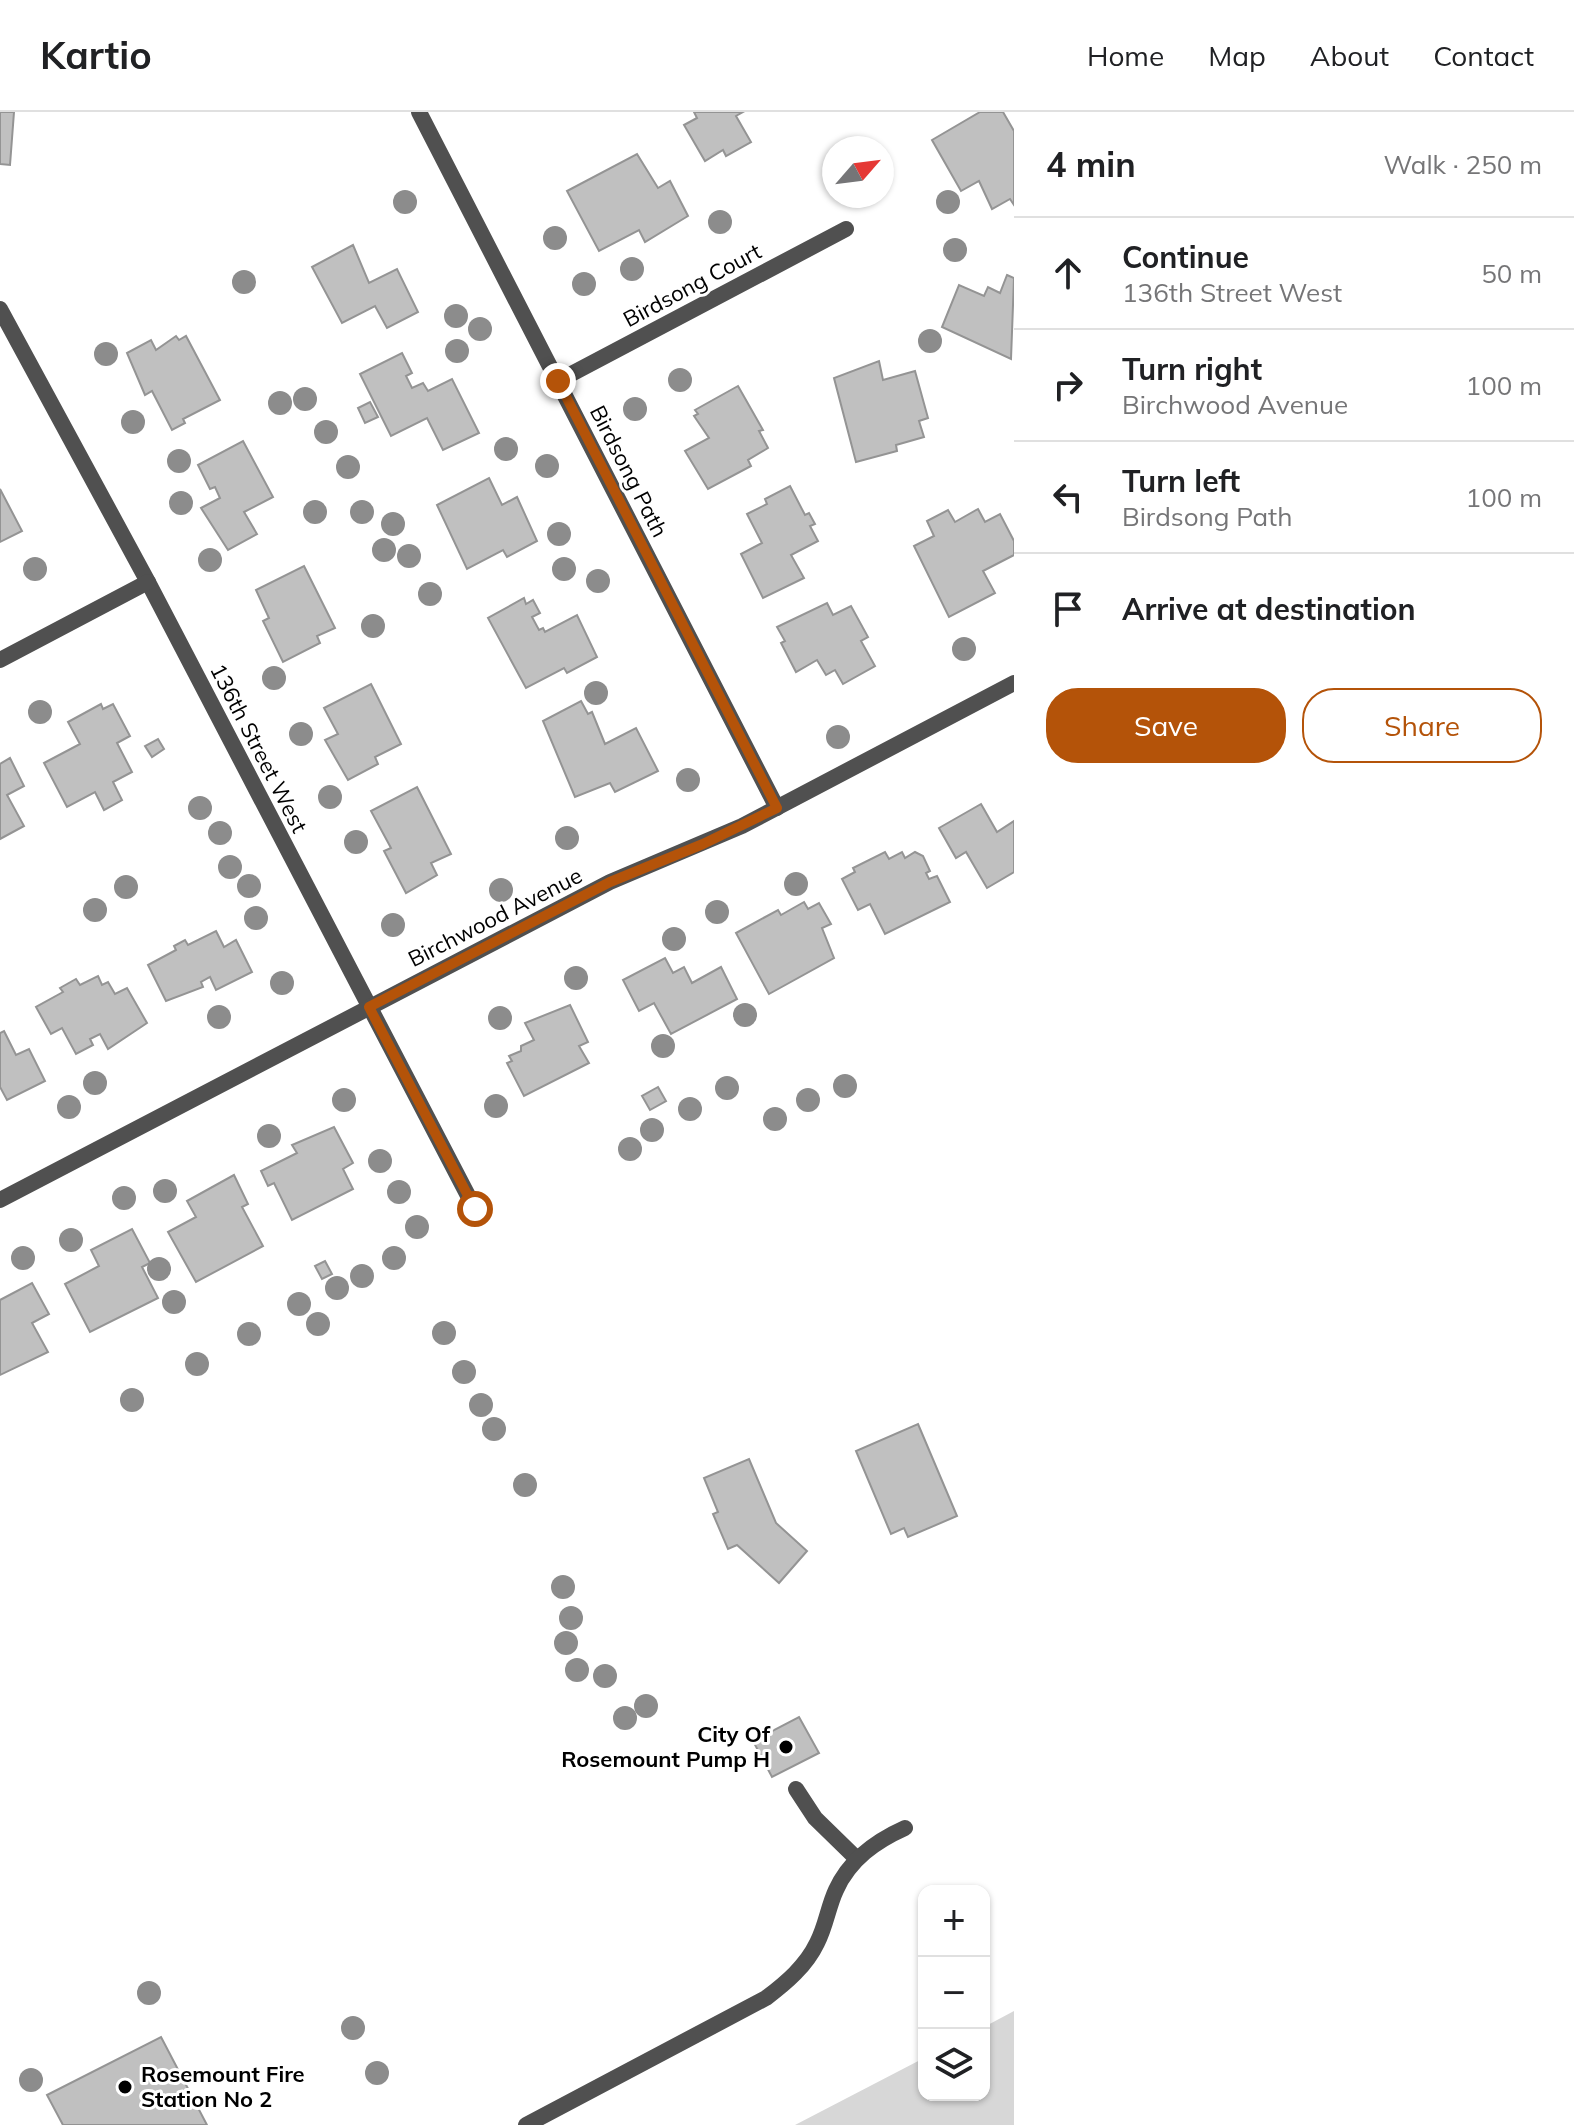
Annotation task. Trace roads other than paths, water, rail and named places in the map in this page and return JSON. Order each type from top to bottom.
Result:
[{"type":"street","name":"Birdsong Path","points":[[419,112],[777,808]]},
{"type":"street","name":"Birdsong Court","points":[[558,381],[846,229]]},
{"type":"street","name":"136th Street West","points":[[0,309],[148,582],[475,1209]]},
{"type":"street","points":[[0,660],[148,582]]},
{"type":"street","name":"Birchwood Avenue","points":[[0,1200],[610,882],[703,844],[777,808],[1014,683]]},
{"type":"street","points":[[796,1789],[815,1818],[857,1859]]},
{"type":"street","points":[[526,2125],[766,1998],[785,1984],[816,1946],[836,1889],[857,1859],[876,1840],[905,1828]]},
{"type":"place","name":"City Of Rosemount Pump H","points":[[786,1747]]},
{"type":"place","name":"Rosemount Fire Station No 2","points":[[125,2087]]}]
